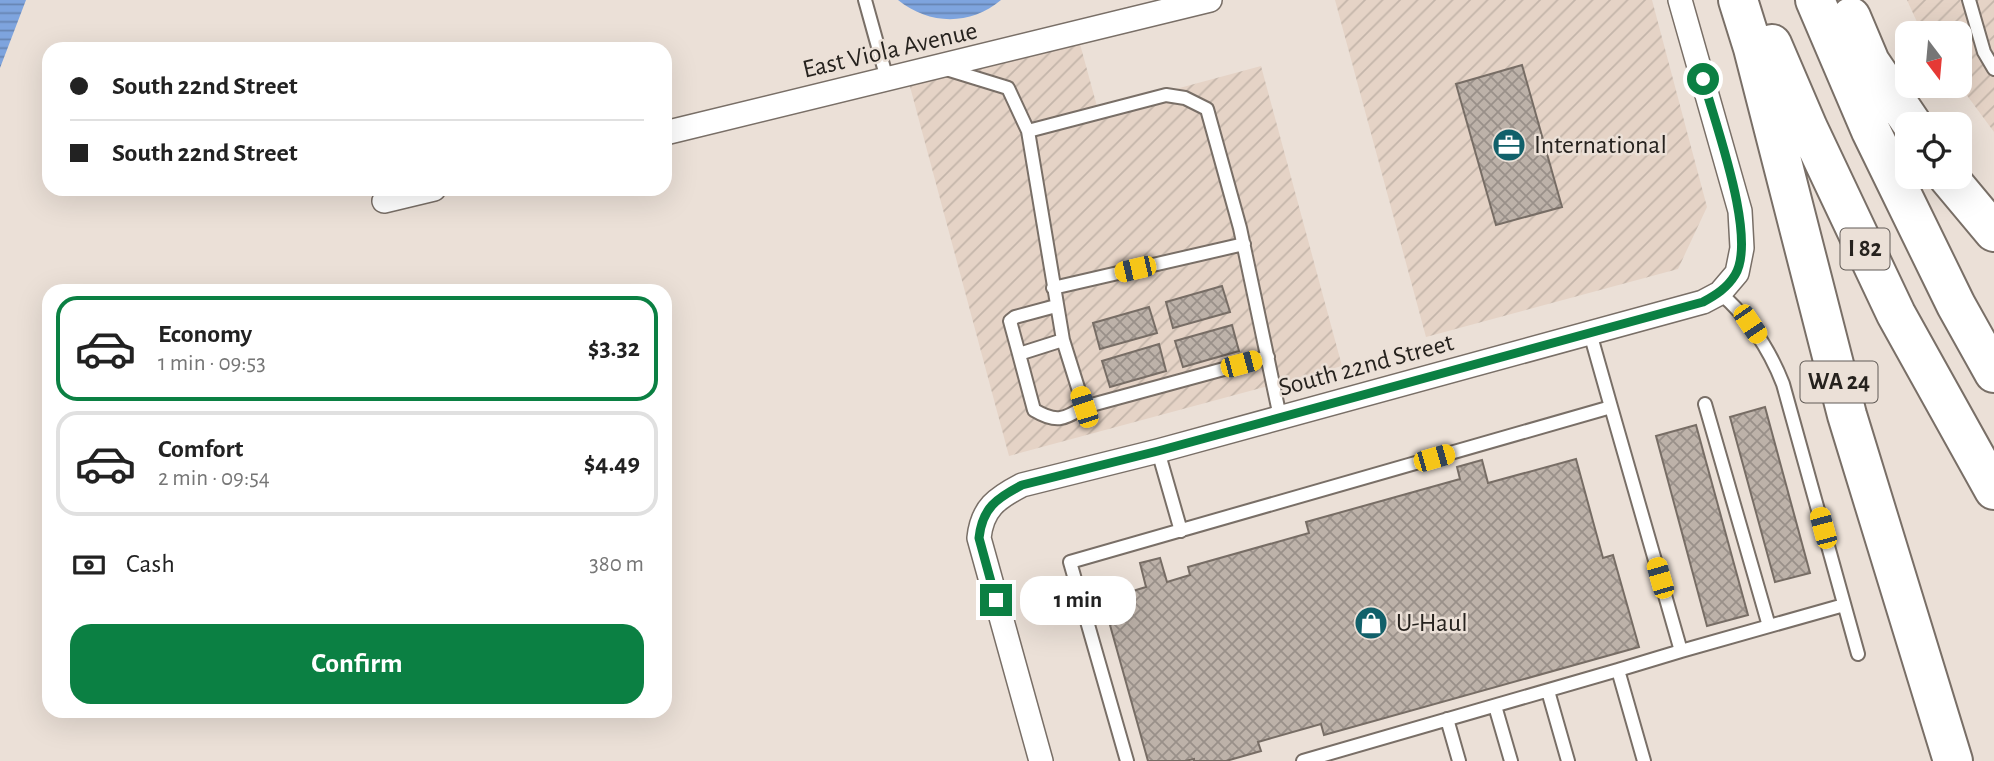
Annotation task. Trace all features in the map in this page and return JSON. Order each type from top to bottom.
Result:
[{"type":"highway","name":"WA 24","points":[[1738,0],[1753,48],[1847,415],[1953,761]]},
{"type":"highway","name":"I 82","points":[[1753,0],[1808,128],[1890,302],[1994,490]]},
{"type":"highway","name":"I 82","points":[[1815,0],[1876,143],[1956,305],[1994,373]]},
{"type":"highway","points":[[1844,0],[1870,62],[1904,112]]},
{"type":"highway","points":[[1958,189],[1994,232]]},
{"type":"street","name":"East Viola Avenue","points":[[672,131],[940,67],[1149,7],[1210,0]]},
{"type":"street","points":[[1680,0],[1740,211],[1742,248],[1737,273],[1720,293]]},
{"type":"street","points":[[384,201],[405,196]]},
{"type":"street","name":"South 22nd Street","points":[[1041,761],[979,538],[985,512],[1007,493],[1022,485],[1158,451],[1703,302],[1720,293]]},
{"type":"lane","points":[[865,0],[887,79]]},
{"type":"lane","points":[[1969,0],[1984,52],[1994,69]]},
{"type":"lane","points":[[940,67],[1008,88],[1028,131],[1056,306],[1063,340],[1084,407]]},
{"type":"lane","points":[[1028,131],[1166,95],[1185,98],[1207,110],[1244,244],[1280,417]]},
{"type":"lane","points":[[1053,288],[1244,244]]},
{"type":"lane","points":[[1720,293],[1734,304],[1758,334],[1783,384],[1858,654]]},
{"type":"lane","points":[[1056,306],[1015,317],[1010,321],[1034,410],[1047,418],[1065,419],[1084,407],[1268,357]]},
{"type":"lane","points":[[1590,333],[1681,651]]},
{"type":"lane","points":[[1019,354],[1063,340]]},
{"type":"lane","points":[[1705,404],[1769,626]]},
{"type":"lane","points":[[1127,761],[1070,562],[1611,407]]},
{"type":"lane","points":[[1158,451],[1181,531]]},
{"type":"lane","points":[[1303,761],[1324,758],[1447,719],[1844,605]]},
{"type":"lane","points":[[1618,670],[1644,761]]},
{"type":"lane","points":[[1548,691],[1568,761]]},
{"type":"lane","points":[[1495,706],[1511,761]]},
{"type":"lane","points":[[1447,719],[1459,761]]},
{"type":"shaded area","points":[[1335,0],[1652,0],[1707,207],[1678,269],[1426,337]]},
{"type":"shaded area","points":[[1907,0],[1994,0],[1994,132],[1969,98],[1972,98],[1972,21],[1917,21]]},
{"type":"shaded area","points":[[1074,22],[1098,110],[1261,66],[1342,366],[1009,456],[905,68]]},
{"type":"water","points":[[0,0],[26,0],[0,68]]},
{"type":"water","points":[[898,0],[1001,0],[976,14],[950,19],[923,14]]},
{"type":"building","name":"International","points":[[1522,65],[1562,207],[1496,225],[1456,84]]},
{"type":"building","points":[[1222,286],[1230,312],[1173,328],[1166,302]]},
{"type":"building","points":[[1149,307],[1157,333],[1100,349],[1093,323]]},
{"type":"building","points":[[1232,325],[1239,351],[1183,367],[1175,341]]},
{"type":"building","points":[[1159,344],[1166,371],[1110,387],[1102,361]]},
{"type":"building","points":[[1765,407],[1810,573],[1775,582],[1730,417]]},
{"type":"building","points":[[1696,425],[1748,615],[1707,626],[1656,436]]},
{"type":"building","name":"U-Haul","points":[[1576,459],[1603,558],[1613,555],[1639,647],[1324,735],[1321,724],[1258,742],[1261,751],[1226,761],[1148,761],[1103,600],[1146,587],[1140,563],[1160,558],[1167,582],[1190,575],[1188,567],[1309,533],[1306,522],[1460,479],[1457,467],[1482,460],[1488,483]]},
{"type":"place","name":"International","points":[[1509,145]]},
{"type":"place","name":"U-Haul","points":[[1371,623]]},
{"type":"route","points":[[996,600],[979,538],[980,528],[985,512],[1007,493],[1022,485],[1158,451],[1703,302],[1720,293],[1737,273],[1742,248],[1740,211],[1703,79]]}]
